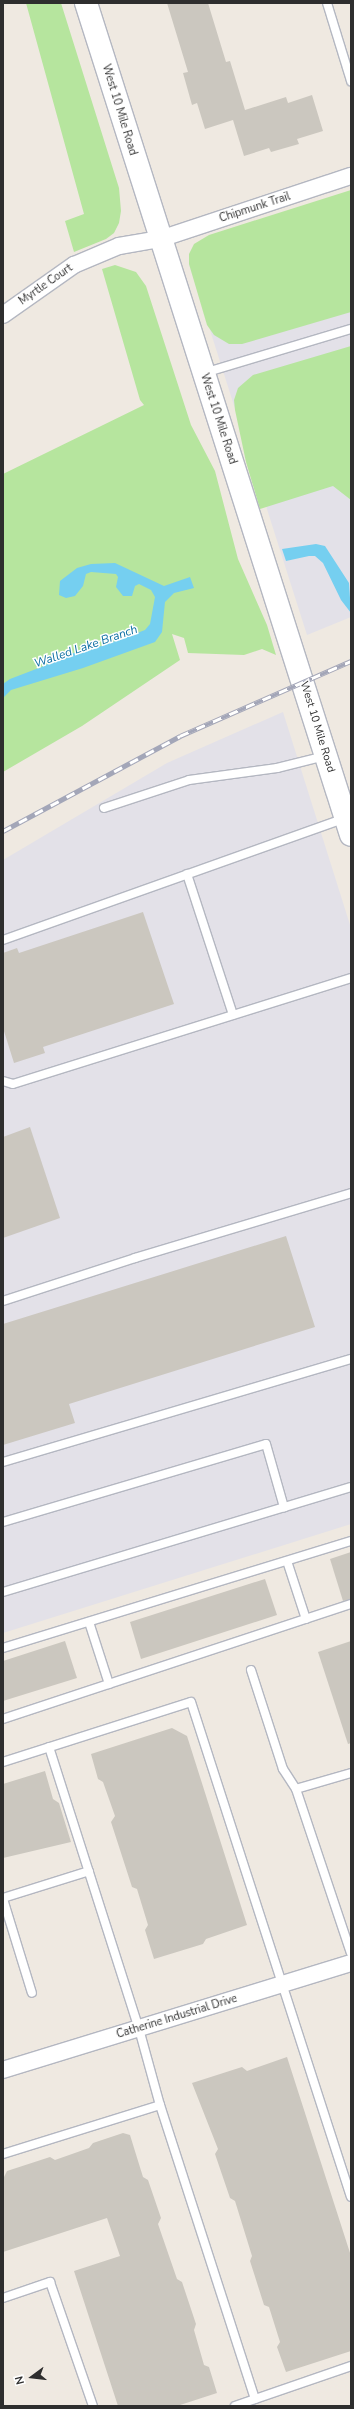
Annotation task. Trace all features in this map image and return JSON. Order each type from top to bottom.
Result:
[{"type":"main road","name":"West 10 Mile Road","points":[[86,3],[348,826]]},
{"type":"street","name":"Chipmunk Trail","points":[[160,239],[351,176]]},
{"type":"street","name":"Myrtle Court","points":[[3,315],[74,265],[119,246],[160,239]]},
{"type":"street","name":"Catherine Industrial Drive","points":[[3,2070],[351,1963]]},
{"type":"lane","points":[[327,3],[351,81]]},
{"type":"lane","points":[[204,373],[351,329]]},
{"type":"lane","points":[[104,808],[190,780],[277,768],[326,755]]},
{"type":"lane","points":[[3,940],[187,874],[348,826]]},
{"type":"lane","points":[[187,874],[233,1015]]},
{"type":"lane","points":[[3,1086],[351,978]]},
{"type":"lane","points":[[3,1081],[13,1084]]},
{"type":"lane","points":[[3,1301],[135,1258],[351,1193]]},
{"type":"lane","points":[[3,1462],[351,1359]]},
{"type":"lane","points":[[3,1522],[266,1444],[284,1507]]},
{"type":"lane","points":[[3,1592],[351,1487]]},
{"type":"lane","points":[[3,1648],[351,1541]]},
{"type":"lane","points":[[287,1560],[306,1619]]},
{"type":"lane","points":[[3,1719],[351,1604]]},
{"type":"lane","points":[[89,1622],[109,1684]]},
{"type":"lane","points":[[251,1670],[282,1769],[296,1789],[351,1953]]},
{"type":"lane","points":[[3,1762],[191,1702],[351,2197]]},
{"type":"lane","points":[[49,1747],[139,2029],[160,2105],[256,2399]]},
{"type":"lane","points":[[296,1789],[351,1773]]},
{"type":"lane","points":[[32,1993],[3,1899],[89,1871]]},
{"type":"lane","points":[[3,2154],[160,2105]]},
{"type":"lane","points":[[3,2298],[50,2282],[94,2406]]},
{"type":"lane","points":[[235,2406],[351,2366]]},
{"type":"shaded area","points":[[351,214],[351,617],[307,635],[189,264]]},
{"type":"shaded area","points":[[283,712],[351,928],[351,1524],[3,1633],[3,860],[167,763]]},
{"type":"green space","points":[[26,3],[61,3],[119,188],[121,211],[119,223],[114,233],[106,239],[74,252],[65,221],[84,214]]},
{"type":"green space","points":[[351,190],[351,312],[242,344],[229,344],[214,335],[207,325],[189,264],[189,254],[194,244],[209,235]]},
{"type":"green space","points":[[115,265],[136,272],[146,286],[191,425],[215,471],[238,559],[267,625],[276,655],[262,649],[244,655],[188,653],[184,638],[172,634],[180,660],[82,726],[3,772],[3,474],[144,405],[140,400],[102,269]]},
{"type":"green space","points":[[351,346],[351,500],[333,486],[260,509],[246,462],[235,410],[234,400],[238,388],[253,375]]},
{"type":"water","points":[[316,544],[325,546],[349,583],[351,613],[341,600],[323,563],[315,556],[286,561],[282,549]]},
{"type":"water","points":[[115,563],[164,586],[190,577],[194,588],[174,593],[165,602],[162,632],[155,642],[83,668],[11,690],[3,698],[3,684],[10,679],[44,666],[67,654],[87,651],[145,630],[150,624],[155,597],[151,590],[139,584],[135,586],[132,596],[123,596],[116,587],[118,577],[116,574],[91,572],[86,574],[83,586],[75,596],[66,598],[59,595],[60,581],[77,568],[91,564]]},
{"type":"building","points":[[167,3],[208,3],[226,62],[230,61],[245,110],[286,97],[288,103],[312,95],[323,131],[297,139],[299,144],[271,152],[269,148],[244,156],[233,120],[205,129],[197,103],[192,105],[183,73],[188,72]]},
{"type":"building","points":[[143,912],[174,1004],[43,1047],[45,1053],[14,1063],[3,1028],[3,953],[17,948],[19,953]]},
{"type":"building","points":[[30,1127],[60,1218],[3,1238],[3,1137]]},
{"type":"building","points":[[286,1236],[315,1327],[69,1404],[75,1423],[3,1445],[3,1324]]},
{"type":"building","points":[[351,1552],[351,1599],[343,1601],[330,1559]]},
{"type":"building","points":[[265,1579],[277,1615],[141,1659],[130,1622]]},
{"type":"building","points":[[65,1641],[77,1678],[3,1701],[3,1661]]},
{"type":"building","points":[[351,1641],[351,1743],[348,1744],[318,1652]]},
{"type":"building","points":[[172,1728],[187,1736],[247,1925],[206,1939],[203,1944],[154,1959],[145,1930],[148,1925],[137,1889],[132,1887],[111,1822],[115,1816],[103,1782],[98,1779],[91,1754]]},
{"type":"building","points":[[45,1771],[53,1799],[59,1803],[71,1842],[3,1858],[3,1784]]},
{"type":"building","points":[[287,2057],[351,2256],[351,2351],[286,2372],[277,2347],[280,2342],[269,2307],[264,2305],[250,2261],[252,2256],[235,2201],[230,2198],[215,2154],[218,2149],[192,2083],[242,2067],[247,2071]]},
{"type":"building","points":[[123,2133],[130,2135],[143,2177],[148,2180],[161,2218],[158,2224],[177,2279],[182,2282],[196,2324],[194,2330],[204,2365],[209,2367],[217,2393],[177,2406],[118,2406],[74,2271],[120,2256],[107,2218],[3,2252],[3,2179],[7,2171],[50,2157],[55,2160],[89,2148],[93,2143]]},
{"type":"railway","points":[[3,831],[180,736],[351,661]]},
{"type":"water label","name":"Walled Lake Branch","points":[[86,647]]}]
